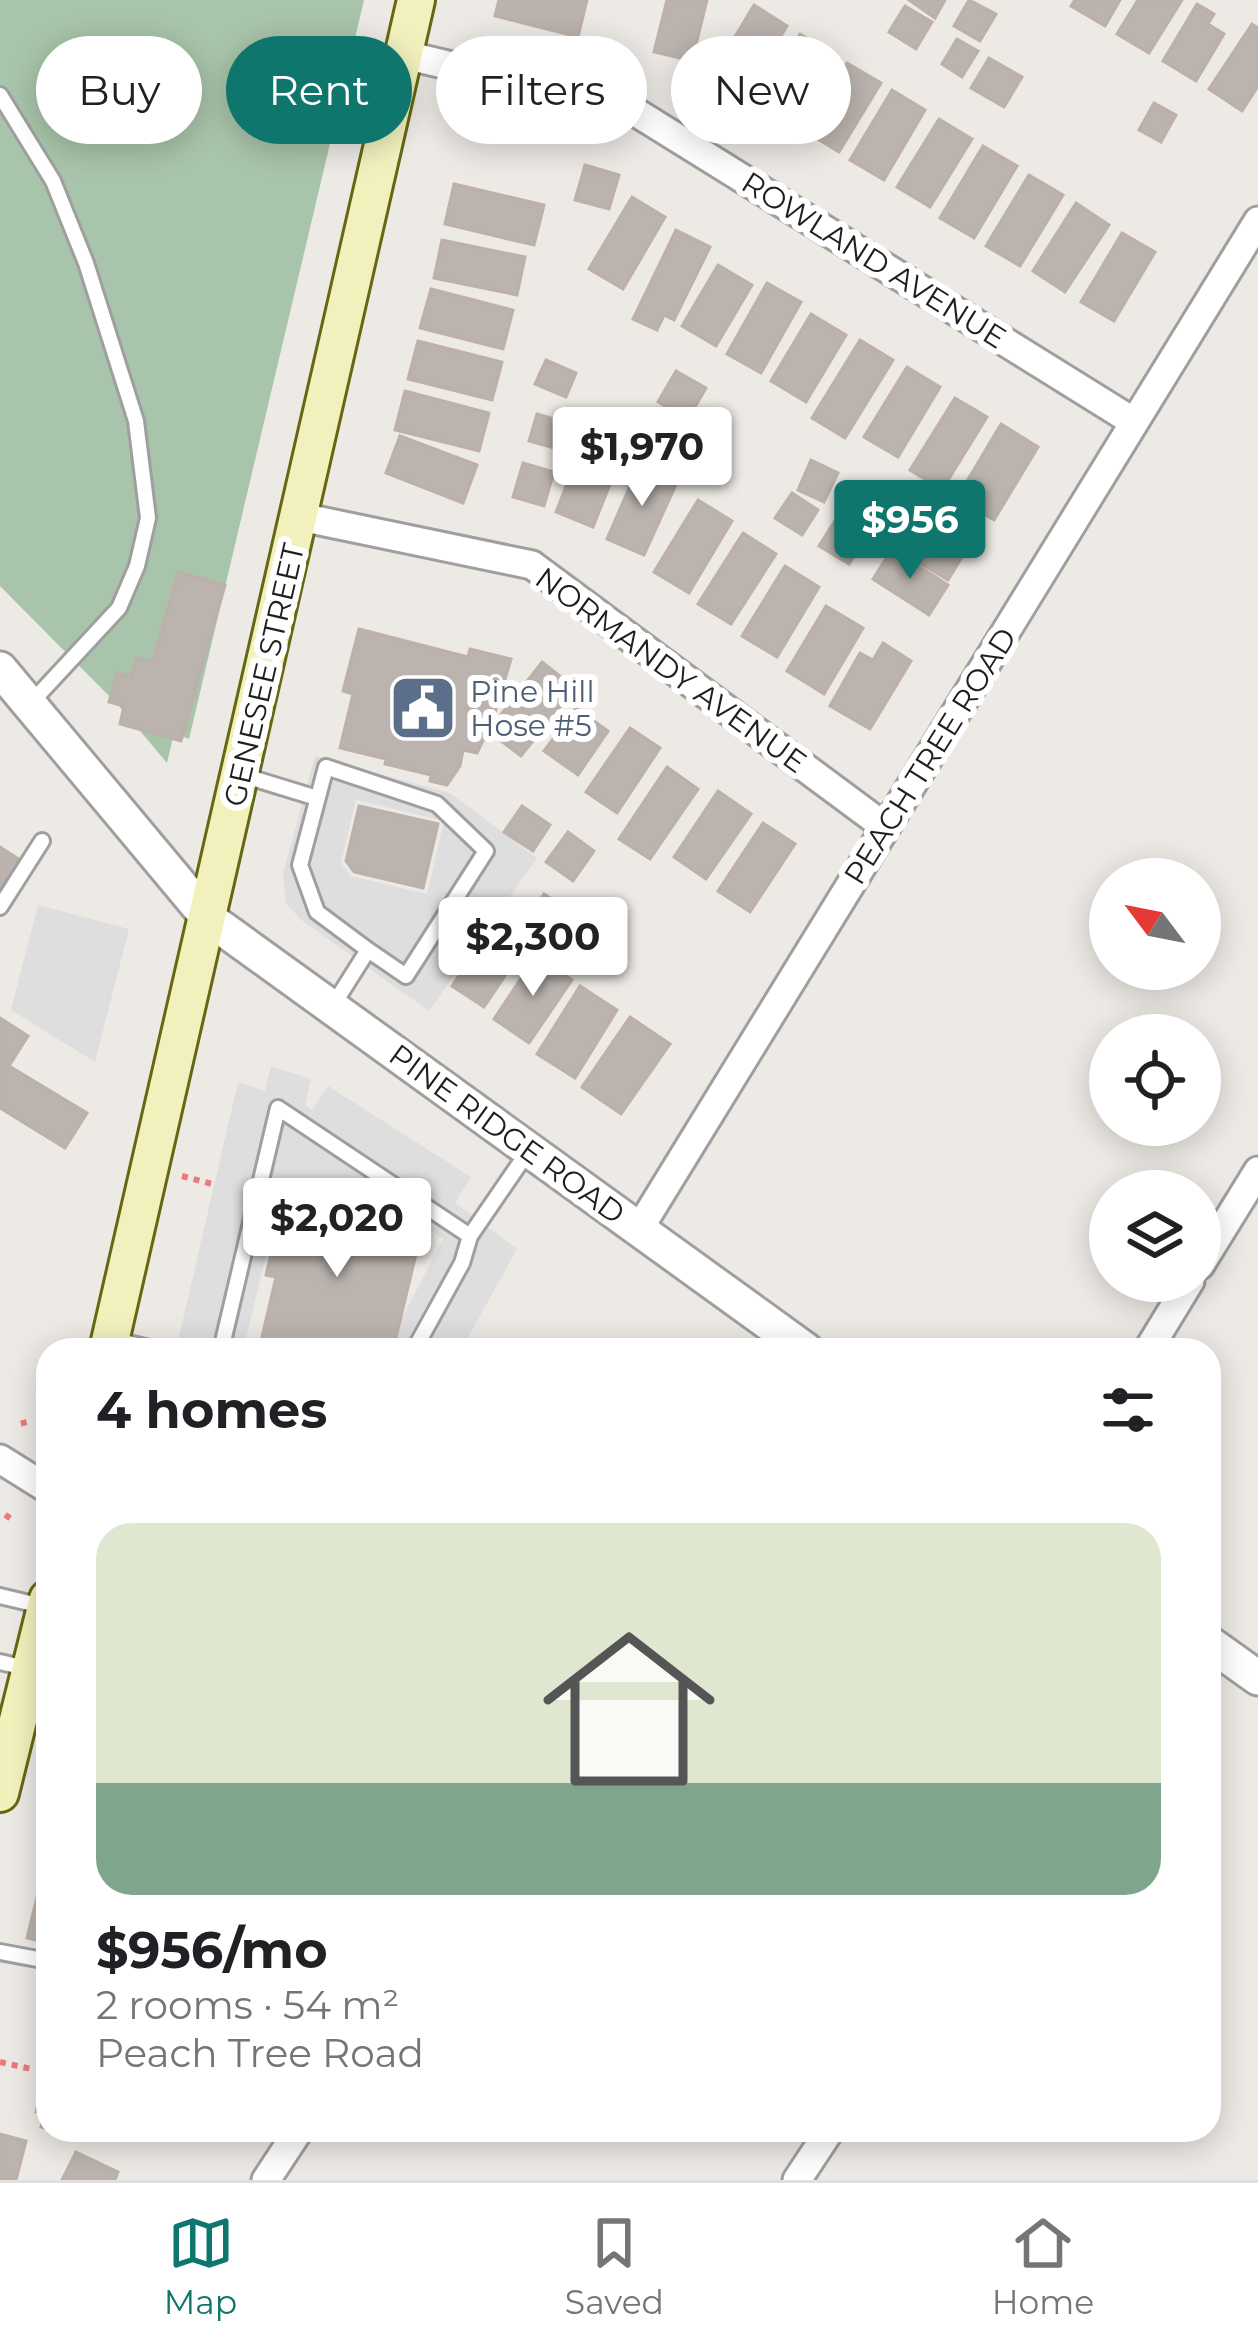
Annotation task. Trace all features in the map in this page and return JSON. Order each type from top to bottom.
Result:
[{"type":"main road","name":"GENESEE STREET","points":[[406,36],[416,0]]},
{"type":"main road","name":"GENESEE STREET","points":[[111,1338],[301,517],[382,144]]},
{"type":"main road","points":[[1,1783],[15,1666],[36,1625]]},
{"type":"street","name":"ROWLAND AVENUE","points":[[412,57],[629,108],[1134,422]]},
{"type":"street","name":"PEACH TREE ROAD","points":[[639,1229],[1258,221]]},
{"type":"street","name":"NORMANDY AVENUE","points":[[301,517],[532,565],[884,827]]},
{"type":"street","name":"PINE RIDGE ROAD","points":[[0,669],[208,918],[789,1338]]},
{"type":"street","points":[[1221,1231],[1258,1171]]},
{"type":"street","points":[[1155,1338],[1177,1302]]},
{"type":"street","points":[[0,1459],[36,1482]]},
{"type":"street","points":[[1221,1652],[1258,1678]]},
{"type":"street","points":[[266,2180],[291,2142]]},
{"type":"street","points":[[797,2180],[822,2142]]},
{"type":"lane","points":[[0,94],[53,181],[86,263],[136,421],[148,518],[137,566],[119,608],[29,705]]},
{"type":"lane","points":[[326,767],[437,804],[486,850],[406,976],[368,950],[316,912],[300,865],[326,767]]},
{"type":"lane","points":[[241,775],[317,798]]},
{"type":"lane","points":[[0,907],[42,841]]},
{"type":"lane","points":[[332,1007],[368,950]]},
{"type":"lane","points":[[224,1338],[278,1108],[470,1236]]},
{"type":"lane","points":[[421,1338],[462,1263],[470,1236],[529,1150]]},
{"type":"lane","points":[[0,1597],[36,1602]]},
{"type":"lane","points":[[0,1952],[36,1959]]},
{"type":"path","points":[[191,1178],[212,1184]]},
{"type":"path","points":[[5,1520],[12,1510]]},
{"type":"path","points":[[0,2062],[31,2069]]},
{"type":"green space","points":[[0,0],[364,0],[355,36],[226,36],[226,144],[330,144],[189,739],[174,733],[167,763],[119,706],[0,586]]},
{"type":"shaded area","points":[[315,756],[450,793],[537,858],[429,1011],[300,919],[286,903],[283,874]],"holes":[[[356,800],[444,821],[427,894],[351,876],[341,863]]]},
{"type":"shaded area","points":[[38,905],[129,929],[95,1062],[11,1010]]},
{"type":"shaded area","points":[[271,1066],[311,1079],[305,1105],[312,1110],[328,1086],[471,1177],[455,1203],[517,1249],[468,1338],[397,1338],[399,1324],[443,1239],[364,1187],[360,1195],[324,1187],[321,1194],[283,1185],[246,1338],[179,1338],[238,1082],[265,1091]]},
{"type":"building","points":[[499,0],[587,0],[578,36],[495,16]]},
{"type":"building","points":[[667,0],[707,0],[698,36],[671,36],[671,56],[654,52]]},
{"type":"building","points":[[909,0],[945,0],[935,18]]},
{"type":"building","points":[[969,0],[996,14],[980,41],[954,26]]},
{"type":"building","points":[[1075,0],[1120,0],[1105,26],[1071,6]]},
{"type":"building","points":[[1138,0],[1182,0],[1149,53],[1117,34]]},
{"type":"building","points":[[1197,4],[1214,14],[1208,24],[1224,34],[1196,81],[1163,61]]},
{"type":"building","points":[[754,5],[787,26],[781,36],[735,36]]},
{"type":"building","points":[[905,6],[932,22],[916,49],[889,32]]},
{"type":"building","points":[[1252,24],[1258,28],[1258,86],[1242,111],[1209,89]]},
{"type":"building","points":[[957,39],[978,51],[962,77],[942,64]]},
{"type":"building","points":[[989,58],[1022,77],[1004,107],[971,88]]},
{"type":"building","points":[[851,65],[881,83],[851,132]]},
{"type":"building","points":[[892,90],[925,110],[884,180],[850,160]]},
{"type":"building","points":[[1154,103],[1176,115],[1161,142],[1139,130]]},
{"type":"building","points":[[939,119],[972,139],[930,207],[897,187]]},
{"type":"building","points":[[983,146],[1017,166],[974,238],[940,218]]},
{"type":"building","points":[[585,165],[619,175],[609,209],[575,200]]},
{"type":"building","points":[[1029,175],[1063,195],[1020,266],[986,246]]},
{"type":"building","points":[[454,184],[544,205],[534,245],[445,224]]},
{"type":"building","points":[[632,197],[665,217],[623,289],[589,269]]},
{"type":"building","points":[[1076,203],[1109,225],[1065,292],[1033,271]]},
{"type":"building","points":[[676,230],[710,247],[674,320],[664,315],[657,330],[633,319]]},
{"type":"building","points":[[1122,233],[1155,252],[1114,321],[1081,302]]},
{"type":"building","points":[[442,240],[525,257],[517,295],[434,278]]},
{"type":"building","points":[[718,265],[752,285],[716,346],[682,326]]},
{"type":"building","points":[[767,283],[801,302],[761,373],[727,354]]},
{"type":"building","points":[[431,289],[513,310],[503,349],[420,328]]},
{"type":"building","points":[[811,314],[846,335],[806,402],[771,381]]},
{"type":"building","points":[[860,340],[893,360],[845,438],[812,418]]},
{"type":"building","points":[[418,341],[502,362],[492,400],[408,379]]},
{"type":"building","points":[[546,360],[576,373],[566,397],[535,384]]},
{"type":"building","points":[[907,367],[940,387],[898,457],[864,437]]},
{"type":"building","points":[[676,371],[706,388],[688,419],[658,402]]},
{"type":"building","points":[[405,391],[489,413],[479,451],[395,430]]},
{"type":"building","points":[[955,398],[987,417],[942,490],[910,470]]},
{"type":"building","points":[[537,414],[568,423],[561,450],[529,441]]},
{"type":"building","points":[[1001,424],[1038,447],[994,520],[957,498]]},
{"type":"building","points":[[700,434],[722,448],[706,472],[685,458]]},
{"type":"building","points":[[586,435],[624,449],[593,527],[556,512]]},
{"type":"building","points":[[400,436],[477,465],[463,503],[386,473]]},
{"type":"building","points":[[811,460],[838,473],[824,502],[798,490]]},
{"type":"building","points":[[523,463],[554,472],[544,506],[513,497]]},
{"type":"building","points":[[640,463],[678,480],[644,555],[607,539]]},
{"type":"building","points":[[792,493],[818,510],[802,535],[775,518]]},
{"type":"building","points":[[698,500],[732,521],[689,593],[654,572]]},
{"type":"building","points":[[894,506],[968,547],[948,580],[876,537]]},
{"type":"building","points":[[836,519],[866,537],[849,564],[819,546]]},
{"type":"building","points":[[743,533],[776,554],[731,624],[698,604]]},
{"type":"building","points":[[892,549],[948,585],[929,615],[873,579]]},
{"type":"building","points":[[785,566],[819,587],[777,657],[742,636]]},
{"type":"building","points":[[178,572],[225,585],[181,741],[120,724],[124,706],[109,702],[117,673],[131,677],[136,658],[153,662]]},
{"type":"building","points":[[826,606],[863,628],[824,694],[787,671]]},
{"type":"building","name":"Pine Hill Hose #5","points":[[359,629],[468,657],[470,649],[511,659],[477,753],[463,750],[460,766],[447,785],[430,781],[431,775],[385,764],[386,759],[340,748],[353,694],[343,691]]},
{"type":"building","points":[[883,643],[911,661],[870,729],[830,706],[860,653],[873,660]]},
{"type":"building","points":[[542,662],[575,688],[521,756],[488,731]]},
{"type":"building","points":[[576,708],[608,731],[578,775],[544,751]]},
{"type":"building","points":[[630,728],[660,748],[617,813],[586,792]]},
{"type":"building","points":[[667,767],[698,789],[650,859],[619,839]]},
{"type":"building","points":[[718,791],[751,814],[706,879],[674,857]]},
{"type":"building","points":[[359,806],[438,824],[423,888],[354,872],[346,861]]},
{"type":"building","points":[[522,806],[550,825],[533,851],[504,832]]},
{"type":"building","points":[[763,823],[795,844],[750,912],[718,891]]},
{"type":"building","points":[[568,832],[594,851],[573,881],[546,862]]},
{"type":"building","points":[[0,847],[20,860],[0,891]]},
{"type":"building","points":[[544,894],[567,909],[547,938],[525,923]]},
{"type":"building","points":[[598,913],[621,929],[600,960],[576,944]]},
{"type":"building","points":[[483,940],[515,961],[484,1007],[452,986]]},
{"type":"building","points":[[536,956],[572,980],[529,1043],[494,1019]]},
{"type":"building","points":[[580,986],[617,1010],[575,1078],[537,1054]]},
{"type":"building","points":[[630,1017],[670,1044],[621,1114],[582,1087]]},
{"type":"building","points":[[0,1018],[28,1036],[9,1066],[87,1113],[65,1148],[0,1108]]},
{"type":"building","points":[[285,1197],[422,1229],[396,1338],[262,1338],[276,1277],[266,1275]]},
{"type":"building","points":[[36,1901],[36,1940],[27,1938]]},
{"type":"building","points":[[0,2134],[26,2141],[16,2180],[0,2180]]},
{"type":"building","points":[[76,2152],[118,2172],[115,2180],[62,2180]]},
{"type":"place","name":"Pine Hill Hose #5","points":[[423,708]]}]
